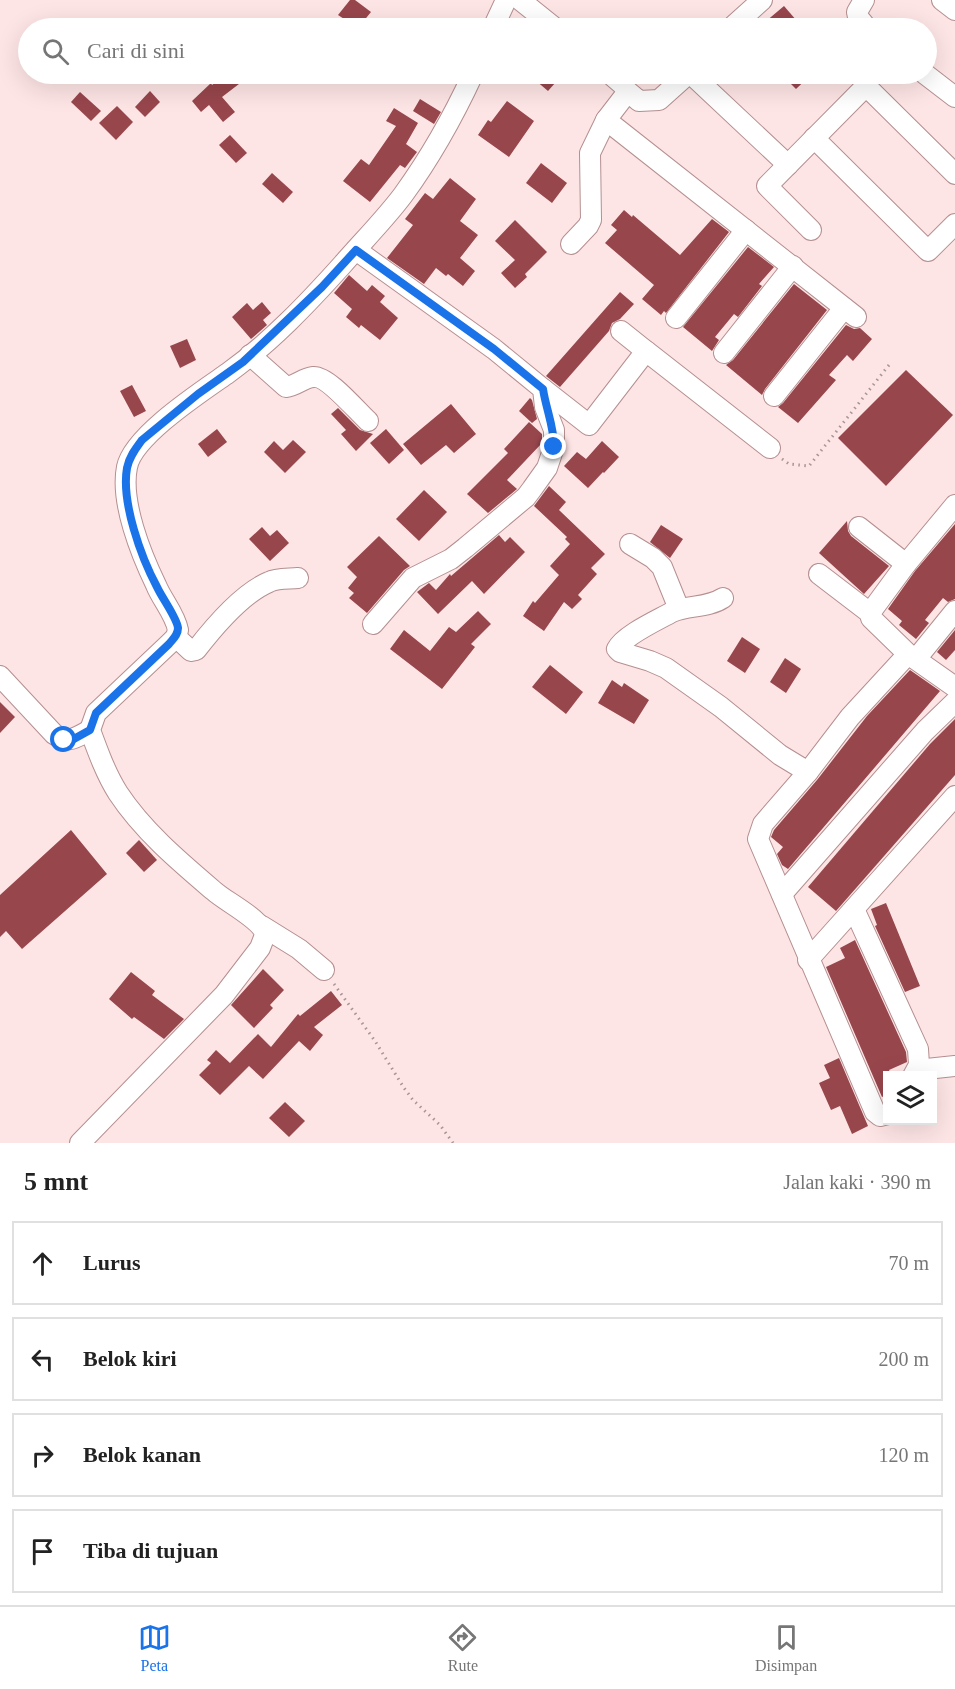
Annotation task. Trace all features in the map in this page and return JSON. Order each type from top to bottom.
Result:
[{"type":"street","points":[[498,18],[506,0]]},
{"type":"street","points":[[520,0],[542,18]]},
{"type":"street","points":[[742,18],[762,0]]},
{"type":"street","points":[[858,18],[857,12],[864,0]]},
{"type":"street","points":[[942,0],[955,10]]},
{"type":"street","points":[[937,83],[955,97]]},
{"type":"street","points":[[324,970],[299,949],[216,893],[154,837],[118,792],[107,773],[90,730],[96,713],[176,637],[177,625],[156,586],[132,519],[126,488],[127,468],[132,454],[142,440],[250,355],[322,287],[356,250],[402,195],[436,144],[468,84]]},
{"type":"street","points":[[622,84],[639,101],[659,100],[677,84]]},
{"type":"street","points":[[700,84],[788,165]]},
{"type":"street","points":[[811,230],[767,186],[866,86],[955,174]]},
{"type":"street","points":[[571,244],[590,223],[589,159],[592,145],[606,120],[623,99],[626,90]]},
{"type":"street","points":[[606,120],[850,312],[774,396]]},
{"type":"street","points":[[814,138],[928,251],[955,224]]},
{"type":"street","points":[[676,318],[746,230]]},
{"type":"street","points":[[356,250],[494,349],[589,425],[646,351]]},
{"type":"street","points":[[724,353],[792,266]]},
{"type":"street","points":[[621,331],[770,448]]},
{"type":"street","points":[[250,355],[286,387],[294,386],[312,376],[324,379],[368,421]]},
{"type":"street","points":[[373,624],[413,579],[451,559],[526,497],[532,489],[547,468],[554,447],[554,430],[545,407],[543,389]]},
{"type":"street","points":[[955,505],[906,564],[870,613],[870,618],[912,656],[955,687]]},
{"type":"street","points":[[859,527],[906,564]]},
{"type":"street","points":[[630,544],[653,558],[662,567],[679,609]]},
{"type":"street","points":[[819,574],[870,613]]},
{"type":"street","points":[[176,637],[191,651],[196,650],[221,620],[247,597],[270,581],[298,578]]},
{"type":"street","points":[[723,598],[716,603],[679,609],[629,637],[617,649],[666,668],[721,706],[780,755],[808,772]]},
{"type":"street","points":[[883,1115],[880,1116],[875,1112],[759,844],[759,834],[763,824],[808,772],[850,717],[955,611]]},
{"type":"street","points":[[0,676],[61,739],[72,740],[90,730]]},
{"type":"street","points":[[782,894],[925,731],[955,702]]},
{"type":"street","points":[[808,960],[955,796]]},
{"type":"street","points":[[854,909],[918,1049],[920,1057],[916,1071]]},
{"type":"street","points":[[80,1143],[224,995],[264,940],[265,931],[262,926]]},
{"type":"street","points":[[926,1071],[955,1066]]},
{"type":"path","points":[[770,448],[789,464],[808,466],[889,365]]},
{"type":"path","points":[[324,970],[375,1041],[404,1088],[413,1100],[440,1125],[453,1143]]},
{"type":"building","points":[[350,0],[355,0],[371,12],[366,18],[343,18],[338,15]]},
{"type":"building","points":[[784,6],[794,18],[770,18]]},
{"type":"building","points":[[210,84],[239,84],[222,97],[235,112],[223,122],[209,105],[201,112],[192,101]]},
{"type":"building","points":[[540,84],[554,84],[548,91]]},
{"type":"building","points":[[791,84],[801,84],[796,89]]},
{"type":"building","points":[[150,91],[160,102],[145,117],[135,107]]},
{"type":"building","points":[[80,92],[101,111],[91,121],[71,102]]},
{"type":"building","points":[[420,99],[441,112],[434,124],[413,111]]},
{"type":"building","points":[[507,101],[534,121],[509,157],[478,135],[488,120],[491,122]]},
{"type":"building","points":[[117,106],[133,122],[116,140],[99,123]]},
{"type":"building","points":[[394,108],[418,123],[406,144],[417,152],[405,168],[400,165],[370,202],[343,181],[361,159],[369,165],[396,126],[386,121]]},
{"type":"building","points":[[230,135],[247,153],[236,163],[219,145]]},
{"type":"building","points":[[541,163],[567,183],[552,203],[526,183]]},
{"type":"building","points":[[272,173],[293,192],[283,203],[262,184]]},
{"type":"building","points":[[450,178],[476,199],[460,221],[478,235],[460,258],[475,271],[463,286],[436,268],[424,284],[387,258],[413,225],[405,219],[425,193],[433,199]]},
{"type":"building","points":[[624,210],[680,255],[712,219],[729,232],[666,313],[664,311],[661,315],[642,299],[654,285],[605,243],[617,230],[611,225]]},
{"type":"building","points":[[515,220],[547,252],[525,274],[527,277],[515,288],[501,273],[515,260],[495,241]]},
{"type":"building","points":[[748,247],[774,267],[759,284],[762,286],[738,317],[734,314],[715,337],[719,340],[712,351],[683,327]]},
{"type":"building","points":[[349,275],[367,291],[372,285],[385,296],[380,302],[398,318],[380,340],[361,325],[359,328],[346,317],[352,309],[334,293]]},
{"type":"building","points":[[794,284],[827,310],[762,395],[726,365],[733,360]]},
{"type":"building","points":[[620,292],[634,304],[620,319],[612,323],[609,331],[560,387],[546,376]]},
{"type":"building","points":[[262,302],[271,313],[263,320],[267,325],[251,339],[232,317],[247,303],[253,310]]},
{"type":"building","points":[[846,325],[854,329],[860,328],[872,339],[853,361],[847,355],[829,375],[836,380],[798,423],[778,407]]},
{"type":"building","points":[[187,339],[196,360],[180,368],[170,346]]},
{"type":"building","points":[[906,370],[953,415],[886,486],[838,438]]},
{"type":"building","points":[[132,385],[146,411],[134,417],[120,391]]},
{"type":"building","points":[[530,398],[537,419],[532,423],[519,411]]},
{"type":"building","points":[[451,404],[476,434],[454,453],[446,445],[421,465],[403,444]]},
{"type":"building","points":[[338,408],[360,430],[373,434],[356,451],[341,434],[346,430],[331,414]]},
{"type":"building","points":[[529,422],[542,434],[542,443],[507,480],[517,489],[488,513],[467,494],[508,453],[504,449]]},
{"type":"building","points":[[217,429],[227,442],[208,457],[198,444]]},
{"type":"building","points":[[386,429],[404,450],[389,464],[370,443]]},
{"type":"building","points":[[293,440],[306,452],[285,473],[264,452],[274,441],[283,450]]},
{"type":"building","points":[[602,441],[619,457],[588,488],[564,466],[577,452],[586,459]]},
{"type":"building","points":[[549,486],[566,502],[559,510],[605,554],[591,568],[597,574],[578,595],[582,599],[572,609],[564,602],[544,631],[523,616],[533,601],[535,603],[559,575],[550,566],[570,544],[565,539],[567,537],[534,506]]},
{"type":"building","points":[[424,490],[447,512],[419,541],[396,519]]},
{"type":"building","points":[[847,521],[851,536],[889,566],[864,594],[819,553]]},
{"type":"building","points":[[955,524],[955,599],[948,602],[943,598],[925,620],[929,623],[916,639],[899,625],[902,621],[888,609],[915,571]]},
{"type":"building","points":[[661,525],[683,539],[670,558],[650,542]]},
{"type":"building","points":[[262,527],[270,536],[277,530],[289,543],[270,561],[249,539]]},
{"type":"building","points":[[499,535],[505,542],[510,537],[525,552],[484,594],[472,581],[438,614],[417,592],[429,583],[436,590],[450,574],[451,576]]},
{"type":"building","points":[[379,536],[410,566],[367,613],[349,598],[354,593],[348,588],[357,577],[347,567]]},
{"type":"building","points":[[478,611],[491,624],[471,644],[475,647],[442,689],[390,649],[404,630],[430,651],[449,627],[456,632]]},
{"type":"building","points":[[955,630],[955,650],[946,660],[937,652]]},
{"type":"building","points":[[742,637],[760,649],[745,673],[727,661]]},
{"type":"building","points":[[785,658],[801,669],[786,693],[770,682]]},
{"type":"building","points":[[550,665],[583,692],[566,714],[532,687]]},
{"type":"building","points":[[910,670],[940,691],[788,869],[782,865],[777,854],[783,847],[771,837],[774,830],[867,716]]},
{"type":"building","points":[[612,680],[622,687],[624,683],[649,700],[634,724],[598,703]]},
{"type":"building","points":[[0,702],[15,717],[0,733]]},
{"type":"building","points":[[955,719],[955,775],[836,911],[808,887],[930,744]]},
{"type":"building","points":[[71,830],[107,874],[22,949],[6,931],[0,937],[0,895]]},
{"type":"building","points":[[139,840],[157,860],[144,872],[126,853]]},
{"type":"building","points":[[886,903],[920,986],[905,992],[875,926],[877,925],[871,909]]},
{"type":"building","points":[[855,940],[906,1052],[907,1062],[890,1071],[883,1071],[882,1097],[826,967],[845,958],[840,948]]},
{"type":"building","points":[[263,969],[284,990],[270,1005],[273,1008],[254,1028],[231,1005]]},
{"type":"building","points":[[131,972],[155,991],[152,995],[184,1019],[164,1039],[134,1017],[132,1019],[109,999]]},
{"type":"building","points":[[331,991],[342,1005],[314,1027],[323,1035],[310,1051],[299,1041],[263,1079],[249,1066],[220,1095],[199,1075],[211,1063],[207,1060],[216,1050],[230,1063],[258,1034],[271,1047],[298,1014],[300,1016]]},
{"type":"building","points":[[839,1058],[868,1126],[852,1134],[840,1106],[831,1110],[819,1083],[830,1078],[824,1065]]},
{"type":"building","points":[[285,1102],[305,1121],[289,1137],[269,1118]]},
{"type":"route","points":[[64,740],[72,740],[90,730],[96,713],[176,637],[178,630],[156,586],[132,519],[126,488],[127,468],[136,447],[198,394],[243,362],[290,319],[356,250],[494,349],[543,389],[545,407],[554,430],[554,447]]}]
